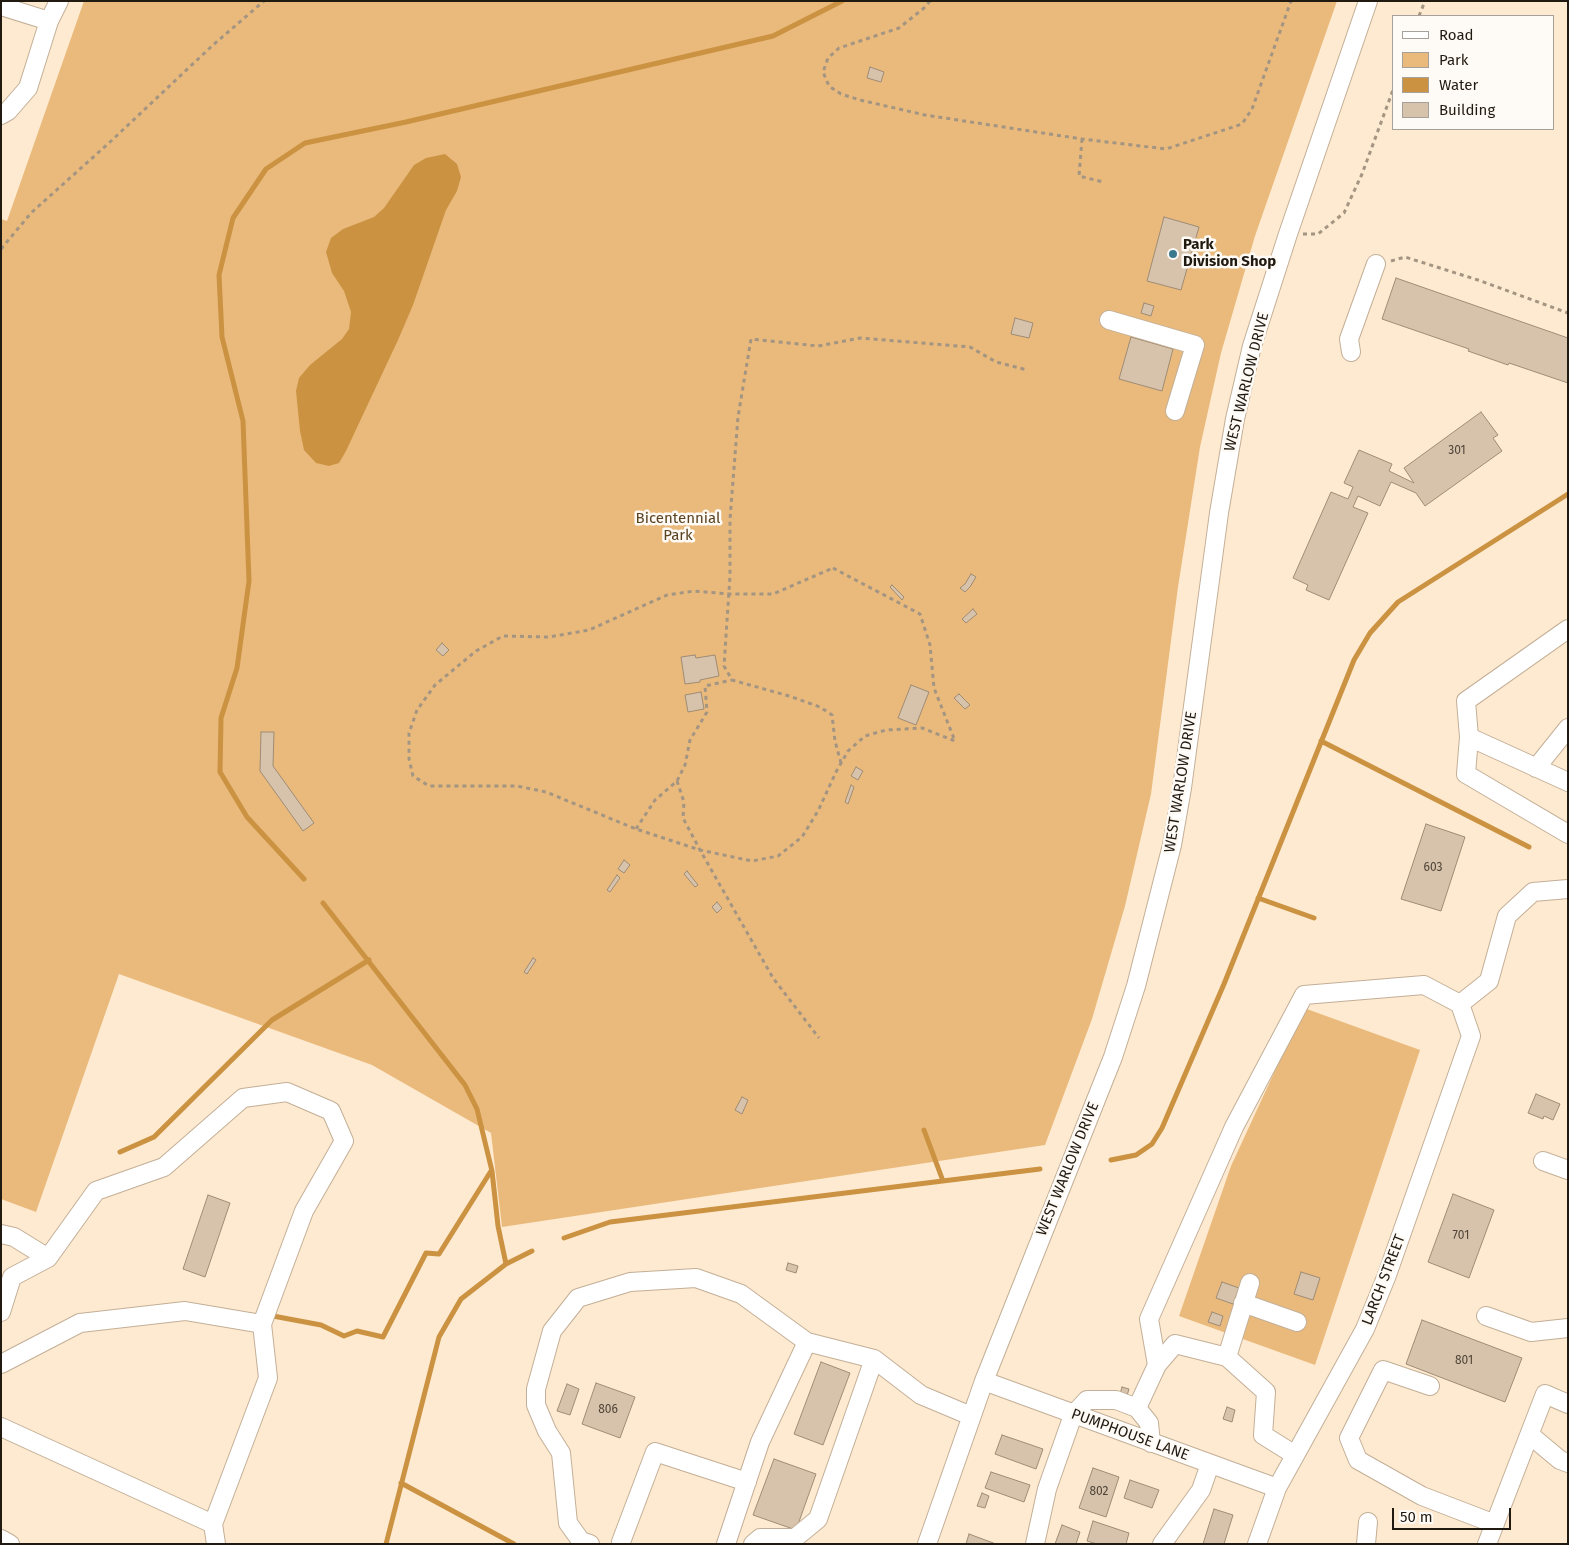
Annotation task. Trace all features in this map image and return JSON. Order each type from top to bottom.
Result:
[{"type":"street","points":[[1,115],[8,111],[28,88],[49,21],[59,1]]},
{"type":"street","name":"WEST WARLOW DRIVE","points":[[927,1544],[971,1416],[1113,1057],[1136,986],[1172,845],[1182,788],[1219,513],[1233,429],[1252,346],[1288,234],[1368,1]]},
{"type":"street","points":[[1,6],[49,21]]},
{"type":"street","points":[[1351,352],[1349,339],[1376,264]]},
{"type":"street","points":[[1109,320],[1195,345],[1176,411]]},
{"type":"street","points":[[1568,629],[1466,701],[1469,736],[1466,774],[1568,834]]},
{"type":"street","points":[[1536,768],[1568,728]]},
{"type":"street","points":[[1469,736],[1568,782]]},
{"type":"street","points":[[1157,1365],[1149,1319],[1234,1127],[1304,995],[1424,985],[1460,1004],[1489,981],[1507,916],[1533,892],[1568,888]]},
{"type":"street","name":"LARCH STREET","points":[[1257,1544],[1276,1488],[1365,1329],[1387,1274],[1471,1036],[1460,1004]]},
{"type":"street","points":[[1,1312],[12,1277],[48,1258],[96,1191],[164,1167],[243,1098],[287,1092],[332,1111],[344,1142],[304,1212],[262,1324],[268,1378],[213,1524],[216,1544]]},
{"type":"street","points":[[1543,1161],[1568,1170]]},
{"type":"street","points":[[1,1234],[14,1237],[48,1258]]},
{"type":"street","points":[[590,1544],[581,1540],[568,1523],[561,1453],[547,1431],[536,1405],[543,1390],[552,1331],[578,1298],[630,1282],[696,1278],[741,1294],[807,1342],[874,1360],[921,1395],[971,1416]]},
{"type":"street","points":[[1227,1357],[1250,1283]]},
{"type":"street","points":[[1243,1303],[1297,1322]]},
{"type":"street","points":[[1,1364],[80,1323],[185,1311],[262,1324]]},
{"type":"street","points":[[1486,1316],[1531,1332],[1568,1328]]},
{"type":"street","points":[[726,1544],[760,1442],[807,1342]]},
{"type":"street","points":[[1137,1408],[1157,1365],[1175,1344],[1227,1357],[1266,1392],[1263,1435],[1295,1455]]},
{"type":"street","points":[[753,1544],[760,1538],[795,1538],[818,1519],[874,1360]]},
{"type":"street","points":[[1430,1386],[1383,1370],[1350,1438],[1358,1460],[1422,1496],[1495,1524]]},
{"type":"street","name":"PUMPHOUSE LANE","points":[[984,1382],[1276,1488]]},
{"type":"street","points":[[1487,1544],[1545,1394],[1568,1404]]},
{"type":"street","points":[[1035,1544],[1047,1489],[1074,1415],[1087,1400],[1116,1400],[1137,1408],[1149,1423],[1151,1443]]},
{"type":"street","points":[[1,1426],[213,1524]]},
{"type":"street","points":[[1530,1435],[1560,1460],[1568,1462]]},
{"type":"street","points":[[621,1542],[655,1452],[747,1482]]},
{"type":"street","points":[[1162,1544],[1201,1490],[1210,1464]]},
{"type":"street","points":[[1366,1544],[1368,1522]]},
{"type":"street","points":[[1,1539],[10,1544]]},
{"type":"path","points":[[1,249],[31,213],[110,142],[213,44],[264,1]]},
{"type":"path","points":[[930,1],[899,28],[839,48],[828,58],[823,72],[829,86],[841,94],[860,100],[925,115],[1166,150],[1242,124],[1252,109],[1291,1]]},
{"type":"path","points":[[1419,15],[1425,1]]},
{"type":"path","points":[[1288,234],[1318,234],[1344,213],[1362,174],[1392,93]]},
{"type":"path","points":[[1082,139],[1079,176],[1103,182]]},
{"type":"path","points":[[1376,264],[1404,257],[1478,280],[1568,313]]},
{"type":"path","points":[[732,680],[724,666],[729,594],[730,519],[738,417],[751,339],[818,346],[860,338],[970,347],[996,362],[1027,370]]},
{"type":"path","points":[[834,568],[920,614],[930,644],[934,688],[955,741],[922,728],[886,730],[865,736],[848,751],[841,763],[818,811],[802,837],[778,856],[752,861],[700,850],[636,829],[546,792],[517,786],[429,786],[413,776],[409,759],[409,733],[417,710],[435,685],[476,651],[503,636],[549,637],[589,630],[666,595],[694,591],[729,594],[773,594],[834,568]]},
{"type":"path","points":[[636,829],[655,800],[677,781],[685,765],[690,740],[707,712],[704,686],[732,680],[820,707],[832,715],[834,741],[841,763]]},
{"type":"path","points":[[677,781],[684,802],[684,818],[700,850],[773,978],[819,1038]]},
{"type":"green space","name":"Bicentennial Park","points":[[84,1],[1337,1],[1255,236],[1221,353],[1200,447],[1178,587],[1151,794],[1125,906],[1092,1019],[1045,1145],[502,1227],[491,1133],[372,1065],[119,974],[36,1212],[1,1199],[1,219],[7,221]]},
{"type":"green space","points":[[1304,1008],[1420,1050],[1315,1365],[1179,1316],[1231,1166]]},
{"type":"water","points":[[445,154],[457,164],[461,177],[457,191],[446,210],[413,305],[339,463],[329,466],[316,463],[304,450],[300,431],[296,391],[299,378],[310,365],[342,339],[349,329],[351,312],[344,291],[332,273],[326,252],[331,238],[343,229],[374,217],[384,208],[414,165],[426,158]]},
{"type":"building","points":[[870,67],[884,72],[881,82],[867,78]]},
{"type":"building","name":"Park Division Shop","points":[[1164,217],[1199,227],[1181,290],[1147,281]]},
{"type":"building","points":[[1396,278],[1568,338],[1568,383],[1509,363],[1508,365],[1468,351],[1469,349],[1382,319]]},
{"type":"building","points":[[1144,303],[1154,306],[1151,316],[1141,313]]},
{"type":"building","points":[[1015,318],[1033,323],[1029,338],[1011,334]]},
{"type":"building","points":[[1131,337],[1173,349],[1162,391],[1119,379]]},
{"type":"building","points":[[1481,412],[1498,435],[1493,438],[1502,451],[1425,506],[1416,493],[1391,482],[1380,506],[1358,496],[1353,507],[1368,513],[1329,600],[1306,590],[1308,585],[1293,578],[1331,492],[1348,499],[1353,487],[1344,483],[1359,450],[1392,464],[1389,471],[1414,483],[1404,468]]},
{"type":"building","points":[[971,574],[976,577],[965,592],[960,588]]},
{"type":"building","points":[[892,585],[904,597],[902,600],[890,587]]},
{"type":"building","points":[[973,609],[977,614],[966,623],[962,619]]},
{"type":"building","points":[[442,643],[449,650],[443,656],[436,650]]},
{"type":"building","points":[[695,655],[696,658],[715,655],[719,676],[685,684],[681,657]]},
{"type":"building","points":[[911,685],[929,692],[916,725],[898,718]]},
{"type":"building","points":[[701,692],[704,709],[688,712],[685,695]]},
{"type":"building","points":[[959,694],[970,705],[965,709],[954,698]]},
{"type":"building","points":[[261,732],[274,732],[273,766],[314,823],[303,831],[260,771]]},
{"type":"building","points":[[856,767],[863,771],[858,780],[851,776]]},
{"type":"building","points":[[851,785],[854,787],[848,804],[845,802]]},
{"type":"building","points":[[1426,824],[1465,837],[1441,911],[1401,899]]},
{"type":"building","points":[[624,860],[630,865],[624,873],[618,869]]},
{"type":"building","points":[[687,871],[698,885],[695,887],[684,874]]},
{"type":"building","points":[[617,875],[620,878],[610,892],[607,890]]},
{"type":"building","points":[[717,902],[722,908],[717,913],[712,907]]},
{"type":"building","points":[[533,958],[536,960],[527,974],[524,972]]},
{"type":"building","points":[[1536,1094],[1560,1104],[1553,1120],[1544,1116],[1543,1119],[1528,1113]]},
{"type":"building","points":[[742,1097],[748,1100],[742,1114],[735,1110]]},
{"type":"building","points":[[1453,1194],[1494,1210],[1469,1278],[1428,1262]]},
{"type":"building","points":[[208,1195],[230,1203],[205,1277],[183,1269]]},
{"type":"building","points":[[788,1263],[798,1266],[796,1273],[786,1270]]},
{"type":"building","points":[[1301,1272],[1320,1278],[1313,1300],[1294,1294]]},
{"type":"building","points":[[1222,1282],[1239,1288],[1233,1304],[1216,1298]]},
{"type":"building","points":[[1212,1312],[1223,1316],[1220,1326],[1208,1322]]},
{"type":"building","points":[[1422,1320],[1522,1358],[1505,1402],[1406,1364]]},
{"type":"building","points":[[821,1362],[850,1373],[823,1445],[794,1434]]},
{"type":"building","points":[[596,1383],[635,1397],[620,1438],[582,1424]]},
{"type":"building","points":[[567,1384],[579,1389],[570,1415],[557,1411]]},
{"type":"building","points":[[1122,1387],[1129,1389],[1126,1399],[1119,1397]]},
{"type":"building","points":[[1227,1407],[1235,1410],[1232,1422],[1223,1419]]},
{"type":"building","points":[[1002,1435],[1043,1449],[1036,1469],[995,1454]]},
{"type":"building","points":[[774,1459],[816,1474],[796,1530],[753,1515]]},
{"type":"building","points":[[1093,1468],[1119,1477],[1106,1517],[1079,1508]]},
{"type":"building","points":[[991,1472],[1030,1485],[1024,1502],[985,1488]]},
{"type":"building","points":[[1130,1480],[1159,1490],[1152,1508],[1124,1498]]},
{"type":"building","points":[[982,1493],[989,1496],[985,1508],[977,1506]]},
{"type":"building","points":[[1214,1509],[1233,1515],[1224,1544],[1203,1544]]},
{"type":"building","points":[[1093,1521],[1129,1533],[1126,1544],[1097,1544],[1087,1541]]},
{"type":"building","points":[[1062,1525],[1080,1532],[1076,1544],[1055,1544]]},
{"type":"building","points":[[969,1534],[996,1544],[966,1544]]},
{"type":"waterway","points":[[304,879],[247,817],[220,772],[221,718],[237,668],[249,581],[243,421],[222,337],[219,275],[233,218],[266,169],[305,143],[406,122],[773,36],[842,1]]},
{"type":"waterway","points":[[1111,1160],[1136,1155],[1152,1144],[1162,1128],[1224,984],[1354,660],[1370,633],[1398,602],[1568,494]]},
{"type":"waterway","points":[[1321,741],[1529,847]]},
{"type":"waterway","points":[[1258,898],[1314,918]]},
{"type":"waterway","points":[[323,903],[465,1085],[477,1109],[492,1171],[498,1226],[506,1264]]},
{"type":"waterway","points":[[120,1152],[154,1137],[272,1020],[369,960]]},
{"type":"waterway","points":[[924,1130],[943,1181]]},
{"type":"waterway","points":[[564,1238],[610,1222],[1040,1169]]},
{"type":"waterway","points":[[273,1316],[321,1325],[344,1336],[357,1331],[383,1337],[426,1253],[439,1254],[491,1171]]},
{"type":"waterway","points":[[386,1544],[439,1337],[461,1299],[506,1264],[532,1251]]},
{"type":"waterway","points":[[401,1483],[514,1544]]},
{"type":"place","name":"Park Division Shop","points":[[1173,254]]}]
